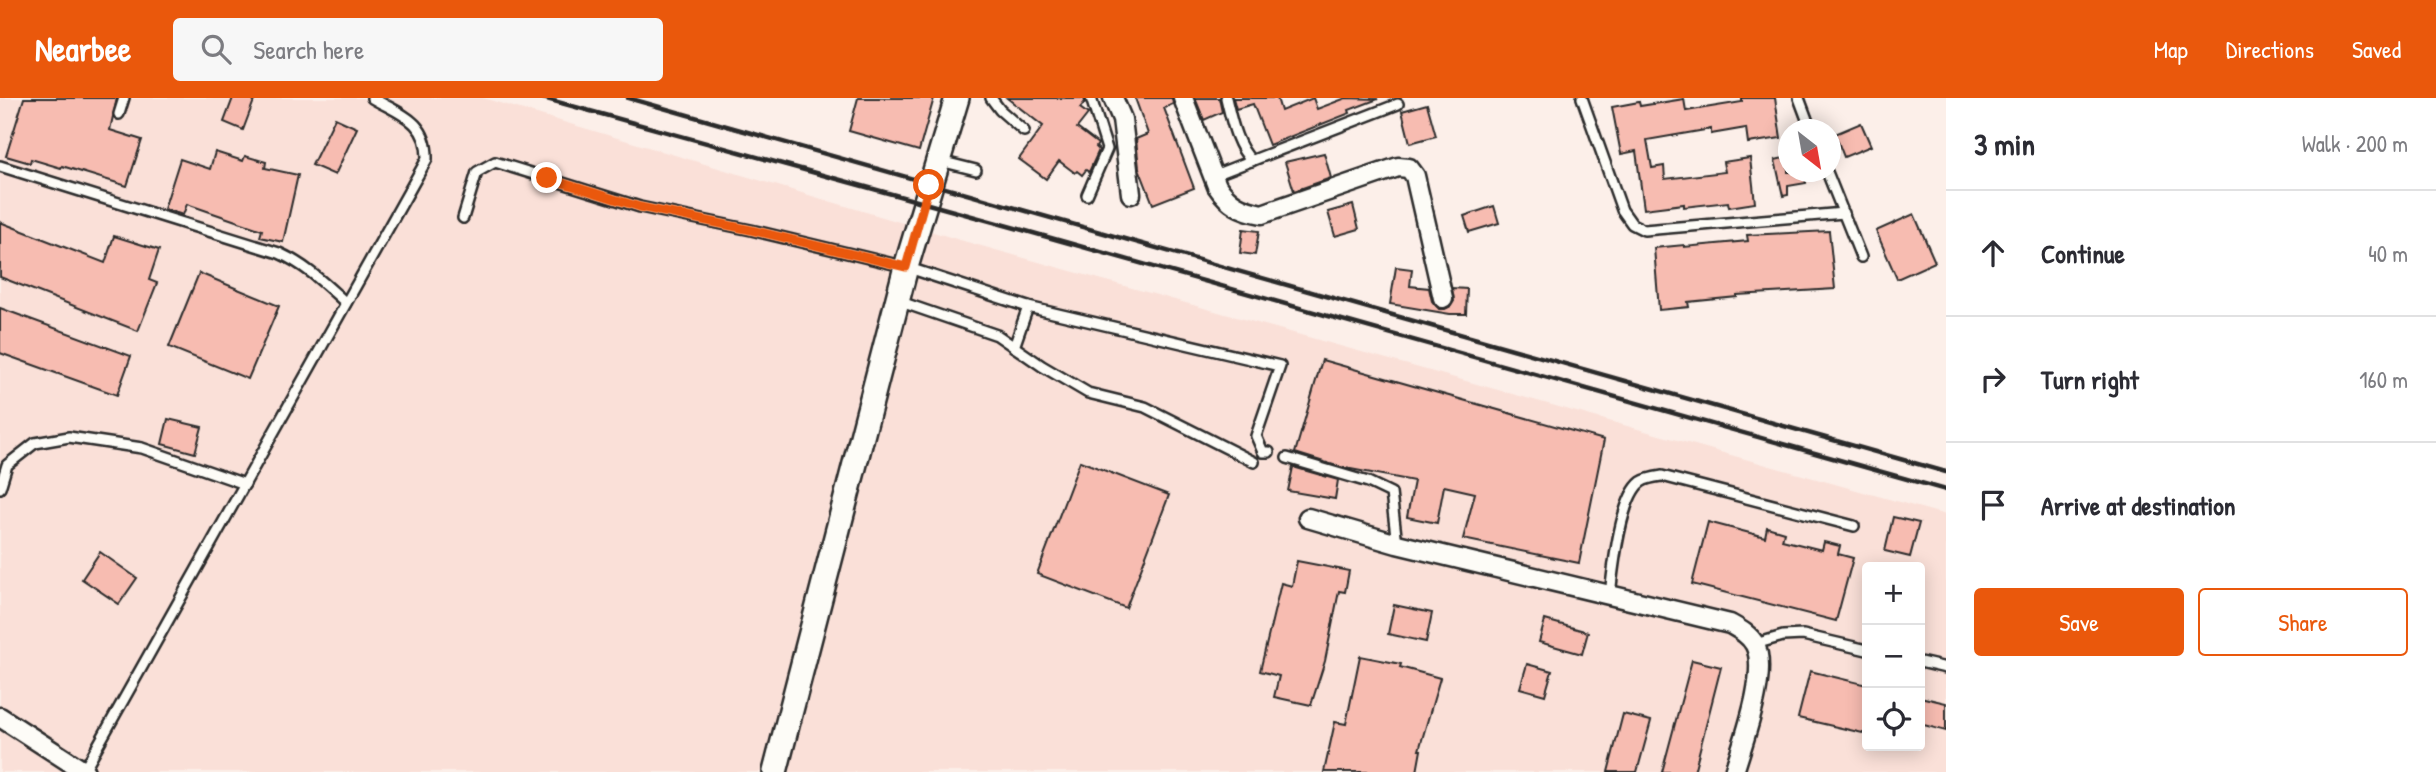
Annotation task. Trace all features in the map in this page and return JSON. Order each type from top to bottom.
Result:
[{"type":"street","points":[[775,772],[906,267],[936,160],[957,98]]},
{"type":"street","points":[[1113,98],[1122,119],[1131,194]]},
{"type":"street","points":[[1183,98],[1212,176],[1223,195],[1243,211],[1262,214],[1398,167],[1409,168],[1415,176],[1443,298]]},
{"type":"street","points":[[1308,518],[1397,544],[1730,624],[1743,631],[1755,645],[1760,675],[1734,772]]},
{"type":"street","points":[[0,717],[84,772]]},
{"type":"lane","points":[[120,114],[124,98]]},
{"type":"lane","points":[[84,772],[427,159],[428,146],[423,132],[410,119],[372,98]]},
{"type":"lane","points":[[991,98],[1000,110],[1024,131]]},
{"type":"lane","points":[[1087,195],[1107,149],[1091,98]]},
{"type":"lane","points":[[1226,98],[1245,155],[1252,161]]},
{"type":"lane","points":[[1582,98],[1622,211],[1632,223],[1644,230],[1844,213]]},
{"type":"lane","points":[[1799,98],[1807,119]]},
{"type":"lane","points":[[1212,176],[1398,104]]},
{"type":"lane","points":[[936,160],[976,170]]},
{"type":"lane","points":[[463,218],[477,172],[495,162],[640,207],[906,267],[1028,307],[1280,366],[1256,436],[1263,452],[1269,452]]},
{"type":"lane","points":[[0,166],[279,253],[311,271],[346,303]]},
{"type":"lane","points":[[1831,182],[1861,257]]},
{"type":"lane","points":[[898,300],[997,335],[1088,393],[1145,407],[1254,462]]},
{"type":"lane","points":[[1014,347],[1028,307]]},
{"type":"lane","points":[[0,488],[8,465],[36,443],[69,437],[142,448],[245,484]]},
{"type":"lane","points":[[1287,458],[1368,481],[1391,493],[1397,544]]},
{"type":"lane","points":[[1610,595],[1617,542],[1631,495],[1641,482],[1652,477],[1662,476],[1854,526]]},
{"type":"lane","points":[[1755,645],[1783,636],[1804,635],[1862,649]]},
{"type":"lane","points":[[1925,663],[1946,668]]},
{"type":"shaded area","points":[[0,98],[483,98],[960,240],[1946,515],[1946,772],[0,772]]},
{"type":"building","points":[[24,98],[117,98],[110,130],[142,140],[127,186],[62,166],[61,168],[31,159],[30,163],[6,156]]},
{"type":"building","points":[[233,98],[255,98],[243,130],[224,122]]},
{"type":"building","points":[[858,98],[934,98],[919,151],[849,131]]},
{"type":"building","points":[[1007,98],[1084,98],[1085,102],[1080,108],[1088,114],[1077,128],[1098,144],[1096,147],[1099,150],[1089,172],[1086,170],[1082,175],[1077,171],[1075,173],[1059,161],[1046,179],[1019,159],[1043,126]]},
{"type":"building","points":[[1135,98],[1172,98],[1173,104],[1164,108],[1194,188],[1153,204],[1139,168],[1136,139],[1148,134]]},
{"type":"building","points":[[1195,98],[1219,98],[1222,112],[1204,120]]},
{"type":"building","points":[[1233,98],[1277,98],[1281,111],[1313,98],[1317,109],[1346,98],[1378,99],[1269,145],[1253,104],[1236,109]]},
{"type":"building","points":[[1742,98],[1775,98],[1778,138],[1748,143],[1746,128],[1711,134],[1711,129],[1647,140],[1652,168],[1664,166],[1665,179],[1725,172],[1723,162],[1750,158],[1755,203],[1729,207],[1728,202],[1684,207],[1684,204],[1644,209],[1636,151],[1621,154],[1612,107],[1684,99],[1686,111],[1742,102]]},
{"type":"building","points":[[1427,104],[1436,136],[1410,143],[1402,111]]},
{"type":"building","points":[[335,118],[357,128],[335,175],[312,165]]},
{"type":"building","points":[[1861,123],[1871,146],[1844,157],[1841,131]]},
{"type":"building","points":[[215,152],[243,161],[245,156],[266,162],[265,168],[298,175],[283,242],[260,237],[262,230],[187,204],[183,215],[164,209],[180,159],[210,169]]},
{"type":"building","points":[[1324,153],[1331,178],[1294,191],[1285,162]]},
{"type":"building","points":[[1780,182],[1806,182],[1788,186],[1788,195],[1783,196]]},
{"type":"building","points":[[1353,205],[1359,229],[1335,236],[1328,212]]},
{"type":"building","points":[[1494,206],[1499,223],[1469,232],[1464,216]]},
{"type":"building","points":[[1914,214],[1935,262],[1897,279],[1876,231]]},
{"type":"building","points":[[0,222],[105,263],[114,236],[159,250],[149,280],[157,283],[138,331],[0,277]]},
{"type":"building","points":[[1243,229],[1259,231],[1255,255],[1240,253]]},
{"type":"building","points":[[1829,231],[1835,289],[1737,295],[1688,302],[1689,307],[1659,310],[1654,248],[1748,241],[1747,235]]},
{"type":"building","points":[[1396,267],[1412,269],[1410,286],[1429,288],[1432,301],[1439,309],[1451,306],[1454,301],[1452,288],[1467,289],[1466,314],[1390,304]]},
{"type":"building","points":[[199,273],[279,306],[248,379],[169,347]]},
{"type":"building","points":[[0,308],[131,356],[117,395],[0,353]]},
{"type":"building","points":[[1322,360],[1604,440],[1579,563],[1463,539],[1475,493],[1444,486],[1437,523],[1407,517],[1414,481],[1340,467],[1295,453]]},
{"type":"building","points":[[168,419],[202,427],[195,453],[162,444]]},
{"type":"building","points":[[1080,461],[1169,495],[1126,608],[1037,574]]},
{"type":"building","points":[[1293,467],[1338,480],[1335,499],[1288,491]]},
{"type":"building","points":[[1893,517],[1919,523],[1910,557],[1885,551]]},
{"type":"building","points":[[1708,522],[1765,537],[1767,527],[1784,532],[1782,540],[1822,550],[1824,542],[1840,546],[1838,554],[1853,558],[1836,621],[1692,584]]},
{"type":"building","points":[[100,552],[137,578],[119,604],[82,579]]},
{"type":"building","points":[[1297,561],[1349,571],[1345,592],[1339,591],[1325,661],[1311,705],[1274,697],[1279,676],[1260,671],[1281,583],[1292,586]]},
{"type":"building","points":[[1394,605],[1432,613],[1426,642],[1388,634]]},
{"type":"building","points":[[1545,620],[1588,632],[1582,654],[1539,642]]},
{"type":"building","points":[[1360,656],[1401,664],[1400,667],[1440,678],[1419,750],[1417,772],[1324,772],[1335,722],[1346,724]]},
{"type":"building","points":[[1692,660],[1721,667],[1694,772],[1662,772]]},
{"type":"building","points":[[1527,664],[1552,671],[1545,695],[1520,688]]},
{"type":"building","points":[[1810,671],[1862,684],[1862,733],[1798,718]]},
{"type":"building","points":[[1925,698],[1946,703],[1946,731],[1925,725]]},
{"type":"building","points":[[1623,714],[1651,721],[1637,772],[1608,772]]},
{"type":"railway","points":[[543,98],[1946,490]]},
{"type":"railway","points":[[628,98],[1946,472]]},
{"type":"route","points":[[547,178],[640,207],[906,267],[929,185]]}]
